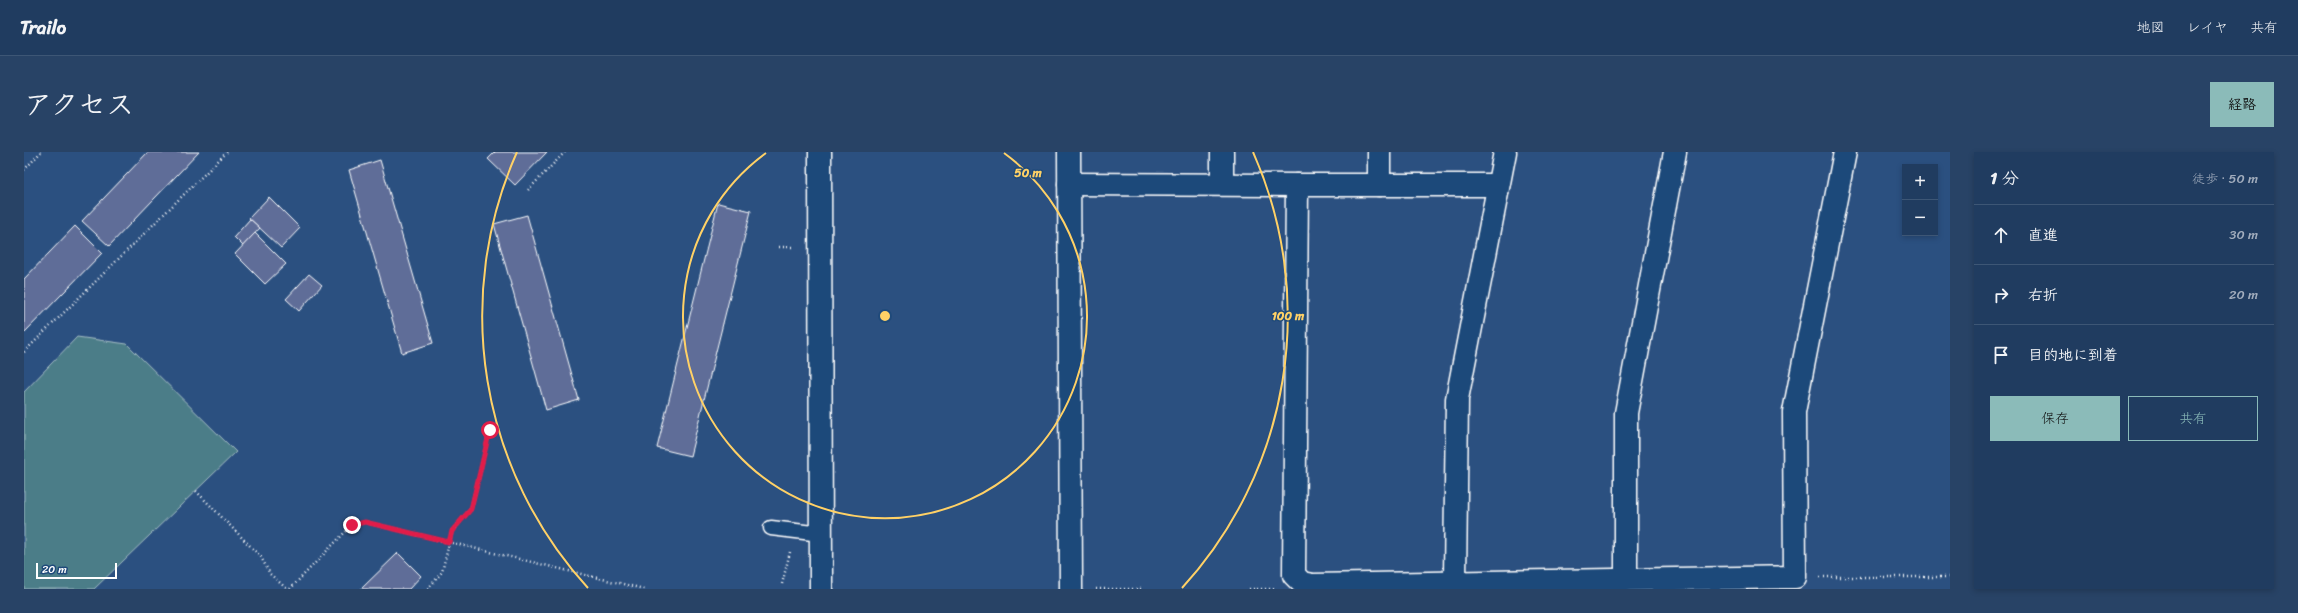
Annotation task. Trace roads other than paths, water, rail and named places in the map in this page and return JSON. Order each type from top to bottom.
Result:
[{"type":"street","points":[[820,152],[821,589]]},
{"type":"street","points":[[1070,152],[1071,589]]},
{"type":"street","points":[[1222,152],[1222,184]]},
{"type":"street","points":[[1379,152],[1379,185]]},
{"type":"street","points":[[1455,581],[1457,399],[1505,152]]},
{"type":"street","points":[[1626,580],[1626,413],[1675,152]]},
{"type":"street","points":[[1297,185],[1294,575],[1302,583],[1312,585],[1455,581],[1795,577],[1794,412],[1846,152]]},
{"type":"street","points":[[1069,184],[1498,185]]},
{"type":"lane","points":[[771,528],[821,534]]}]
